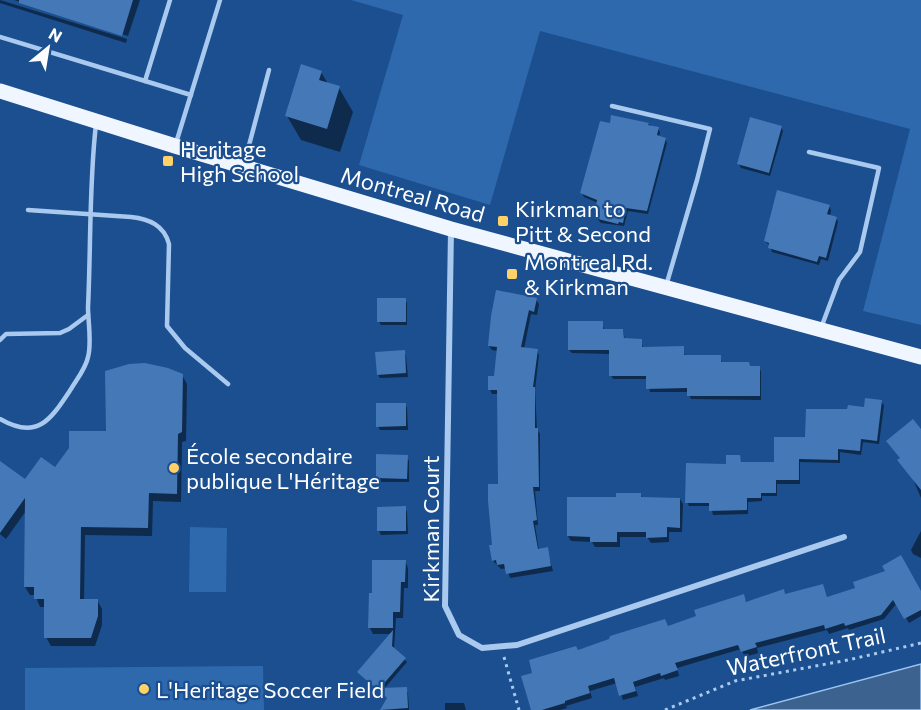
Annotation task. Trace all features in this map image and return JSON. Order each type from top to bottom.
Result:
[{"type":"main road","name":"Montreal Road","points":[[0,91],[451,229],[921,357]]},
{"type":"street","name":"Kirkman Court","points":[[451,229],[445,606],[459,635],[482,648],[517,645],[844,537]]},
{"type":"lane","points":[[145,81],[170,0]]},
{"type":"lane","points":[[175,146],[220,0]]},
{"type":"lane","points":[[0,37],[191,94]]},
{"type":"lane","points":[[243,167],[270,70]]},
{"type":"lane","points":[[612,106],[710,129],[698,180],[665,288]]},
{"type":"lane","points":[[0,419],[15,427],[34,428],[44,424],[53,415],[88,357],[97,122]]},
{"type":"lane","points":[[808,152],[879,168],[860,252],[839,280],[820,330]]},
{"type":"lane","points":[[28,210],[146,219],[157,225],[167,235],[170,256],[167,326],[185,348],[228,384]]},
{"type":"lane","points":[[0,340],[3,334],[60,333],[88,315]]},
{"type":"path","name":"Waterfront Trail","points":[[665,710],[735,681],[848,660],[921,643]]},
{"type":"path","points":[[501,646],[519,710]]},
{"type":"shaded area","points":[[351,0],[921,0],[921,325],[863,311],[910,129],[540,31],[490,205],[359,165],[403,15]]},
{"type":"shaded area","points":[[190,527],[227,528],[226,592],[189,592]]},
{"type":"shaded area","points":[[921,664],[921,710],[750,710]]},
{"type":"shaded area","name":"L'Heritage Soccer Field","points":[[263,666],[264,710],[25,710],[25,668]]},
{"type":"building","points":[[19,0],[133,0],[122,36],[19,3]]},
{"type":"building","points":[[301,64],[322,71],[319,80],[340,86],[327,129],[285,116]]},
{"type":"building","points":[[611,115],[659,127],[657,135],[666,138],[647,211],[626,208],[623,223],[618,224],[594,216],[597,200],[580,193],[600,121],[610,123]]},
{"type":"building","points":[[750,117],[782,126],[769,173],[737,164]]},
{"type":"building","points":[[777,190],[830,205],[827,214],[837,217],[826,258],[819,256],[817,262],[768,248],[769,243],[764,241]]},
{"type":"building","points":[[496,290],[537,298],[534,312],[529,310],[521,347],[538,349],[533,387],[535,387],[535,428],[538,428],[539,487],[533,487],[537,520],[533,521],[538,549],[548,547],[551,566],[506,574],[504,564],[497,565],[496,560],[492,561],[489,545],[492,545],[488,484],[498,484],[497,390],[488,390],[488,376],[494,376],[497,347],[488,346]]},
{"type":"building","points":[[377,298],[406,298],[406,322],[377,322]]},
{"type":"building","points":[[568,321],[603,321],[603,329],[623,329],[624,338],[642,339],[642,347],[684,346],[684,355],[721,355],[721,362],[749,362],[750,366],[760,366],[760,396],[687,396],[687,388],[646,389],[646,376],[609,376],[609,350],[568,350]]},
{"type":"building","points":[[405,350],[406,373],[377,375],[375,352]]},
{"type":"building","points":[[145,363],[183,374],[182,432],[178,434],[177,494],[149,493],[148,528],[81,527],[80,599],[98,599],[98,616],[91,638],[44,638],[44,599],[34,599],[34,587],[24,587],[25,498],[0,533],[0,461],[25,479],[41,457],[55,467],[69,448],[69,431],[106,431],[105,371],[129,364]]},
{"type":"building","points":[[865,398],[882,400],[877,441],[861,439],[860,451],[838,449],[838,460],[799,459],[799,480],[776,480],[776,493],[761,493],[761,498],[747,498],[747,510],[709,511],[709,503],[685,503],[686,463],[726,464],[726,455],[740,455],[741,462],[774,462],[774,437],[805,437],[806,409],[847,409],[848,405],[864,407]]},
{"type":"building","points":[[376,403],[406,403],[406,426],[376,427]]},
{"type":"building","points":[[913,419],[921,429],[921,490],[897,460],[900,458],[886,441]]},
{"type":"building","points":[[376,454],[408,455],[407,479],[376,478]]},
{"type":"building","points":[[616,493],[641,493],[641,497],[680,498],[680,528],[667,527],[667,537],[646,538],[646,532],[617,532],[617,542],[590,542],[590,537],[567,536],[567,497],[616,497]]},
{"type":"building","points":[[406,506],[406,531],[377,531],[377,507]]},
{"type":"building","points":[[901,555],[921,591],[921,610],[904,619],[893,600],[881,615],[845,626],[844,623],[825,629],[824,625],[755,643],[757,647],[741,652],[738,645],[675,663],[678,670],[633,682],[636,691],[619,696],[614,678],[588,686],[590,693],[565,701],[565,703],[542,710],[531,710],[521,676],[532,673],[529,660],[576,646],[578,650],[609,639],[610,636],[665,619],[668,626],[696,616],[694,610],[744,594],[746,602],[784,589],[785,594],[823,584],[827,597],[855,588],[853,582],[885,571],[882,566]]},
{"type":"building","points":[[372,560],[406,560],[405,582],[401,582],[400,612],[393,612],[393,628],[368,628],[369,593],[372,593]]},
{"type":"building","points":[[393,630],[392,646],[406,658],[380,688],[407,687],[408,708],[380,710],[387,698],[357,672]]},
{"type":"place","name":"Heritage High School","points":[[168,161]]},
{"type":"place","name":"Kirkman to Pitt & Second","points":[[503,221]]},
{"type":"place","name":"Montreal Rd. & Kirkman","points":[[512,274]]},
{"type":"place","name":"École secondaire publique L'Héritage","points":[[174,468]]},
{"type":"place","name":"L'Heritage Soccer Field","points":[[144,689]]}]
